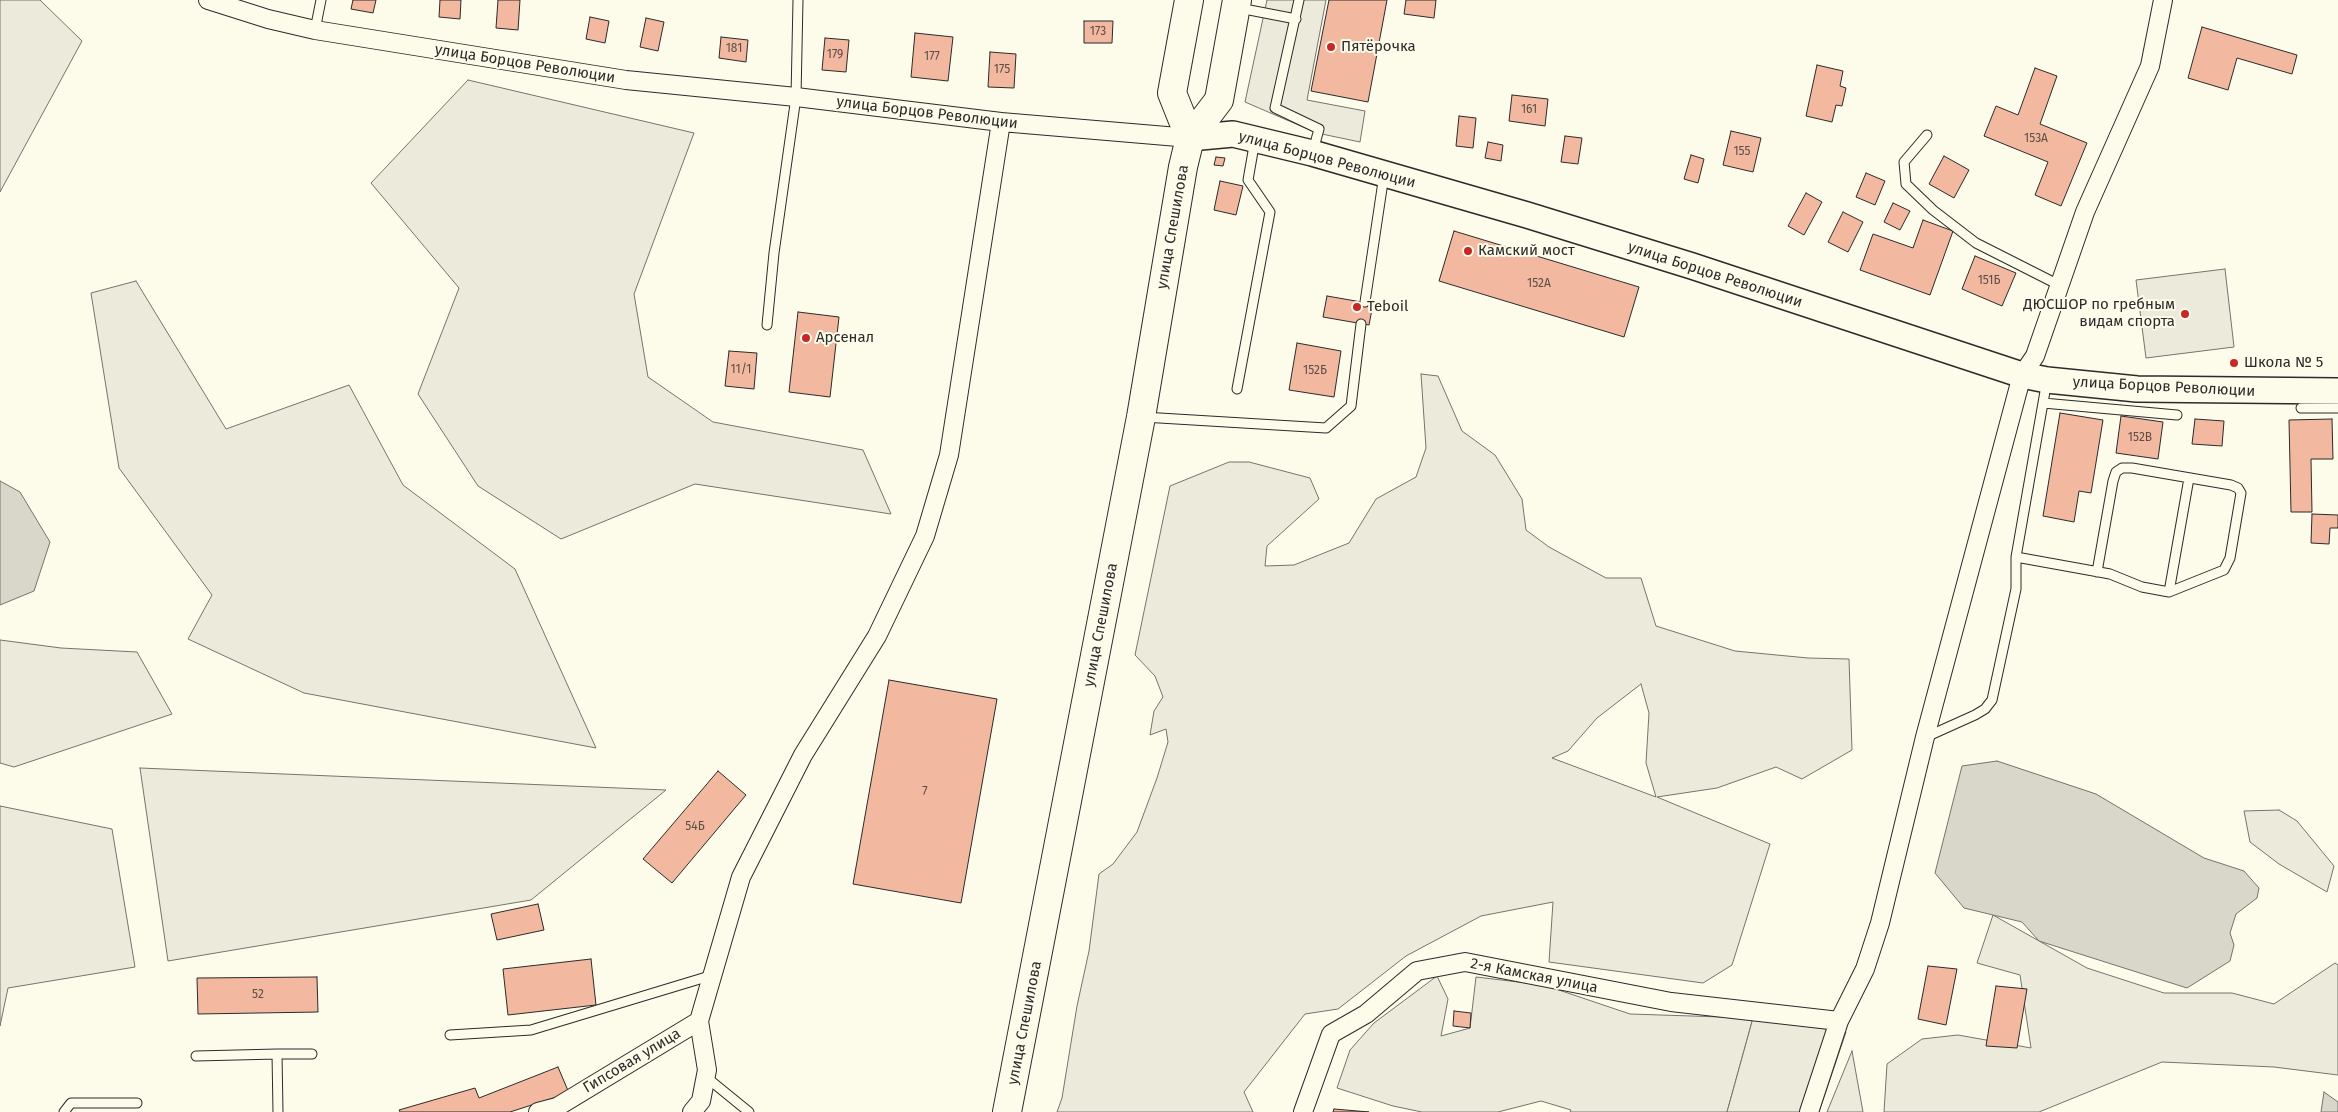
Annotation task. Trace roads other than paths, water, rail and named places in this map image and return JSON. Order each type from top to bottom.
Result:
[{"type":"main road","points":[[1189,0],[1172,93],[1190,138]]},
{"type":"main road","name":"улица Спешилова","points":[[1007,1112],[1141,417],[1190,138],[1219,100],[1237,4]]},
{"type":"street","name":"улица Борцов Революции","points":[[208,0],[268,19],[315,30],[626,80],[796,97],[1001,122],[1190,138],[1233,134],[1312,153],[1527,215],[1692,266],[2022,375],[2045,392],[2137,389],[2165,401],[2338,391]]},
{"type":"street","points":[[1809,1112],[1839,1021],[1865,969],[1880,923],[1925,738],[2022,375],[2035,356],[2085,212],[2150,66],[2163,0]]},
{"type":"street","points":[[692,1112],[701,1101],[708,1070],[699,1020],[741,878],[804,755],[876,636],[925,536],[949,455],[1001,122]]},
{"type":"street","name":"2-я Камская улица","points":[[1303,1112],[1331,1034],[1366,1014],[1417,971],[1465,962],[1671,1002],[1839,1021]]},
{"type":"street","name":"Гипсовая улица","points":[[538,1112],[557,1107],[699,1020]]},
{"type":"lane","points":[[315,30],[321,0]]},
{"type":"lane","points":[[767,325],[774,253],[796,97],[798,0]]},
{"type":"lane","points":[[1299,0],[1274,108],[1319,129],[1312,153]]},
{"type":"lane","points":[[1237,4],[1296,19]]},
{"type":"lane","points":[[1927,135],[1904,162],[1906,184],[1933,210],[1976,243],[2059,285]]},
{"type":"lane","points":[[1237,389],[1270,212],[1248,180],[1256,140]]},
{"type":"lane","points":[[1365,302],[1384,175]]},
{"type":"lane","points":[[1141,417],[1326,428],[1352,406],[1361,324]]},
{"type":"lane","points":[[1925,738],[1986,709],[1992,700],[2016,589],[2016,558],[2045,392]]},
{"type":"lane","points":[[2165,401],[2176,415]]},
{"type":"lane","points":[[2301,408],[2338,408]]},
{"type":"lane","points":[[2016,558],[2097,572],[2110,574],[2142,587],[2169,592],[2224,570],[2230,558],[2241,493],[2238,488],[2231,485],[2132,468],[2122,468],[2116,472],[2097,572]]},
{"type":"lane","points":[[2169,592],[2189,478]]},
{"type":"lane","points":[[450,1035],[531,1030],[713,974]]},
{"type":"lane","points":[[277,1054],[278,1112]]},
{"type":"lane","points":[[196,1056],[312,1054]]},
{"type":"lane","points":[[706,1076],[749,1112]]},
{"type":"lane","points":[[64,1112],[71,1104],[137,1103]]},
{"type":"place","name":"Пятёрочка","points":[[1331,47]]},
{"type":"place","name":"Камский мост","points":[[1468,251]]},
{"type":"place","name":"Teboil","points":[[1357,307]]},
{"type":"place","name":"ДЮСШОР по гребным видам спорта","points":[[2185,314]]},
{"type":"place","name":"Арсенал","points":[[806,338]]},
{"type":"place","name":"Школа № 5","points":[[2234,363]]}]
